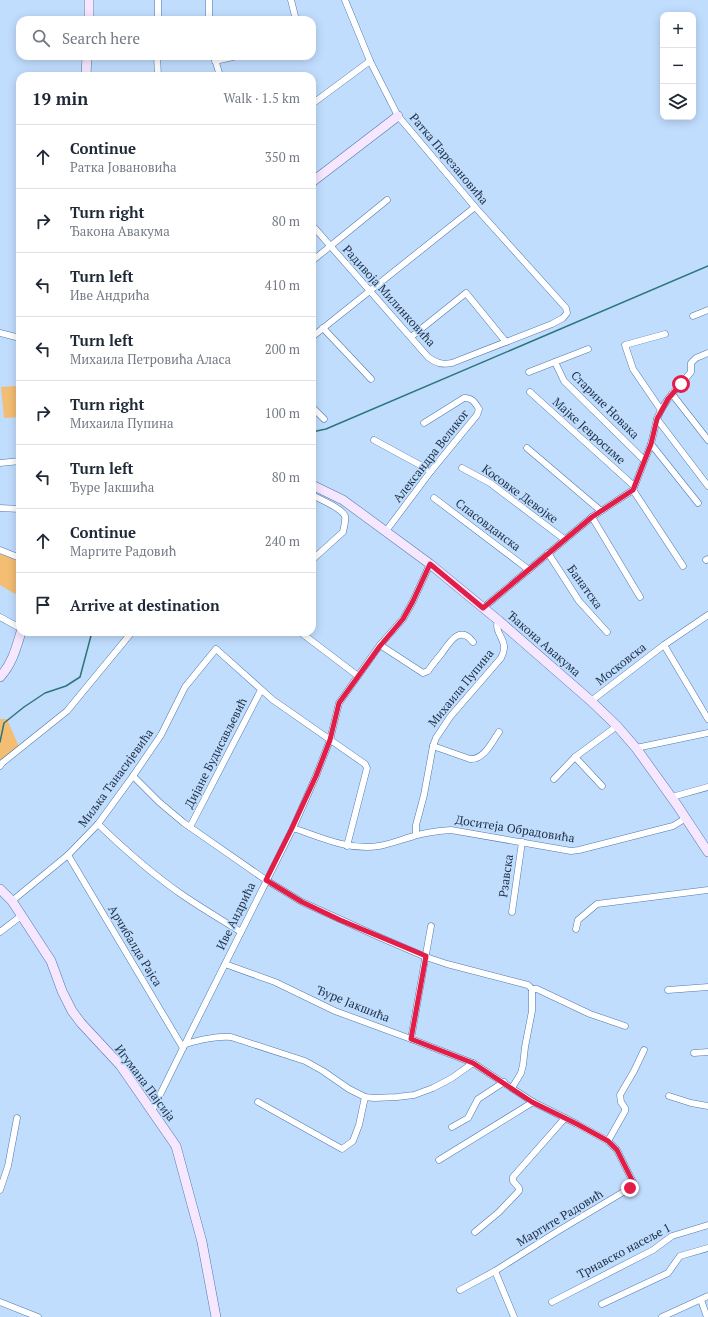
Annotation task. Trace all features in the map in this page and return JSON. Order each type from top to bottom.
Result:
[{"type":"street","points":[[89,0],[89,16]]},
{"type":"street","points":[[158,0],[158,16]]},
{"type":"street","points":[[209,0],[209,16]]},
{"type":"street","points":[[291,0],[295,16]]},
{"type":"street","name":"Ратка Парезановића","points":[[345,0],[370,61],[398,116],[476,207],[566,308],[567,313]]},
{"type":"street","points":[[86,72],[87,60]]},
{"type":"street","points":[[157,60],[158,72]]},
{"type":"street","points":[[215,60],[219,72]]},
{"type":"street","points":[[316,101],[370,61]]},
{"type":"street","points":[[316,179],[398,116]]},
{"type":"street","points":[[316,258],[387,200]]},
{"type":"street","points":[[316,334],[476,207]]},
{"type":"street","name":"Радивоја Милинковића","points":[[316,230],[369,291],[434,361],[444,364],[452,363],[552,324],[563,318],[567,313]]},
{"type":"street","points":[[411,337],[466,293],[506,342]]},
{"type":"street","points":[[693,316],[708,310]]},
{"type":"street","points":[[323,328],[371,379]]},
{"type":"street","points":[[0,333],[16,337]]},
{"type":"street","points":[[661,410],[633,370],[625,345],[665,334]]},
{"type":"street","name":"Старине Новака","points":[[529,372],[588,349]]},
{"type":"street","points":[[483,608],[564,539],[592,517],[634,488],[651,444],[657,419],[661,410],[672,394],[691,372],[691,363],[696,358],[708,353]]},
{"type":"street","name":"Старине Новака","points":[[555,362],[564,381],[644,460]]},
{"type":"street","name":"Мајке Јевросиме","points":[[530,392],[634,488],[683,566]]},
{"type":"street","points":[[672,394],[708,440]]},
{"type":"street","name":"Александра Великог","points":[[386,531],[431,471],[477,416],[479,408],[469,398],[464,398],[424,423]]},
{"type":"street","points":[[316,411],[324,419]]},
{"type":"street","points":[[657,419],[708,486]]},
{"type":"street","points":[[374,440],[431,471]]},
{"type":"street","name":"Старине Новака","points":[[651,444],[698,503]]},
{"type":"street","points":[[527,448],[601,511]]},
{"type":"street","points":[[0,463],[16,461]]},
{"type":"street","name":"Косовке Девојке","points":[[462,468],[490,483],[564,539]]},
{"type":"street","name":"Ђакона Авакума","points":[[316,487],[343,500],[430,564],[498,620],[591,701],[617,726],[636,748],[707,848]]},
{"type":"street","points":[[316,497],[338,509],[345,516],[343,532],[316,556]]},
{"type":"street","name":"Спасовданска","points":[[434,498],[529,570]]},
{"type":"street","points":[[0,508],[16,508]]},
{"type":"street","points":[[592,517],[640,597]]},
{"type":"street","points":[[0,550],[16,556]]},
{"type":"street","name":"Банатска","points":[[548,553],[578,601],[607,632]]},
{"type":"street","name":"Иве Андрића","points":[[152,1112],[292,828],[316,776],[330,740],[339,703],[380,646],[403,619],[430,564]]},
{"type":"street","name":"Московска","points":[[591,701],[664,645],[708,614]]},
{"type":"street","points":[[0,617],[16,626]]},
{"type":"street","name":"Михаила Пупина","points":[[416,835],[416,825],[424,796],[433,746],[450,717],[503,654],[504,645],[497,629],[498,620]]},
{"type":"street","points":[[380,646],[423,673],[428,671],[454,637],[464,635],[468,636],[473,642]]},
{"type":"street","points":[[0,677],[12,661],[20,636]]},
{"type":"street","points":[[0,766],[67,711],[129,636]]},
{"type":"street","points":[[305,636],[358,676]]},
{"type":"street","points":[[664,645],[708,719]]},
{"type":"street","name":"Миљка Танасијевића","points":[[12,901],[68,855],[98,824],[161,735],[185,687],[216,650],[261,690]]},
{"type":"street","points":[[261,690],[365,764],[367,768],[347,846]]},
{"type":"street","name":"Дијане Будисављевић","points":[[190,827],[261,690]]},
{"type":"street","points":[[701,706],[708,704]]},
{"type":"street","points":[[554,779],[575,757],[617,726]]},
{"type":"street","name":"Михаила Пупина","points":[[433,746],[470,759],[475,759],[482,755],[499,732]]},
{"type":"street","points":[[636,748],[708,733]]},
{"type":"street","points":[[575,757],[602,786]]},
{"type":"street","points":[[133,776],[159,802],[190,827],[266,880],[302,902],[340,920],[426,956],[447,964],[528,985],[532,989],[537,989],[590,1014],[625,1026]]},
{"type":"street","points":[[672,797],[708,787]]},
{"type":"street","name":"Доситеја Обрадовића","points":[[292,828],[347,846],[359,847],[379,846],[416,835],[434,831],[451,830],[571,851],[673,826],[686,818]]},
{"type":"street","points":[[98,824],[158,878],[241,932]]},
{"type":"street","name":"Рзавска","points":[[512,912],[522,842]]},
{"type":"street","name":"Арчибалда Рајса","points":[[68,855],[184,1046]]},
{"type":"street","name":"Игумана Пајсија","points":[[0,889],[12,901],[51,961],[62,992],[72,1011],[120,1065],[176,1146],[202,1242],[216,1317]]},
{"type":"street","points":[[576,929],[578,920],[596,904],[708,890]]},
{"type":"street","points":[[0,932],[21,916]]},
{"type":"street","points":[[411,1039],[431,926]]},
{"type":"street","name":"Ђуре Јакшића","points":[[225,964],[275,982],[334,1011],[473,1063]]},
{"type":"street","points":[[668,990],[708,987]]},
{"type":"street","points":[[512,1088],[521,1073],[523,1065],[532,1011],[532,989]]},
{"type":"street","points":[[184,1046],[207,1038],[224,1036],[231,1037],[305,1061],[323,1070],[349,1089],[365,1097],[397,1097],[414,1095],[433,1088],[452,1078],[473,1063]]},
{"type":"street","points":[[608,1141],[626,1111],[621,1102],[620,1095],[634,1072],[644,1050]]},
{"type":"street","points":[[694,1053],[708,1052]]},
{"type":"street","name":"Маргите Радовић","points":[[460,1290],[495,1271],[630,1188],[633,1182],[617,1150],[608,1141],[532,1102],[504,1082],[473,1063]]},
{"type":"street","points":[[452,1127],[468,1118],[478,1099],[504,1082]]},
{"type":"street","points":[[669,1096],[708,1106]]},
{"type":"street","points":[[258,1102],[342,1149],[353,1141],[359,1125],[365,1097]]},
{"type":"street","points":[[439,1160],[532,1102]]},
{"type":"street","points":[[0,1190],[8,1166],[16,1118]]},
{"type":"street","points":[[474,1232],[499,1212],[519,1191],[519,1188],[513,1181],[513,1177],[564,1118]]},
{"type":"street","name":"Трнавско насеље 1","points":[[552,1302],[653,1250],[672,1236],[708,1225]]},
{"type":"street","points":[[602,1304],[668,1273],[680,1256],[708,1248]]},
{"type":"street","points":[[495,1271],[514,1317]]},
{"type":"street","points":[[662,1317],[708,1296]]},
{"type":"street","points":[[701,1300],[707,1317]]},
{"type":"street","points":[[0,1302],[38,1317]]},
{"type":"shaded area","points":[[16,386],[16,417],[4,418],[1,387]]},
{"type":"shaded area","points":[[0,550],[16,556],[16,593],[15,594],[0,585]]},
{"type":"shaded area","points":[[0,719],[7,719],[20,749],[0,766]]},
{"type":"waterway","points":[[316,431],[326,429],[708,266]]},
{"type":"waterway","points":[[0,742],[4,723],[45,693],[66,686],[80,677],[91,636]]},
{"type":"route","points":[[630,1188],[633,1182],[617,1150],[608,1141],[532,1102],[504,1082],[473,1063],[411,1039],[426,956],[410,951],[302,902],[266,880],[316,776],[330,740],[339,703],[380,646],[403,619],[430,564],[483,608],[592,517],[633,490],[651,444],[657,419],[661,410],[681,384]]}]
